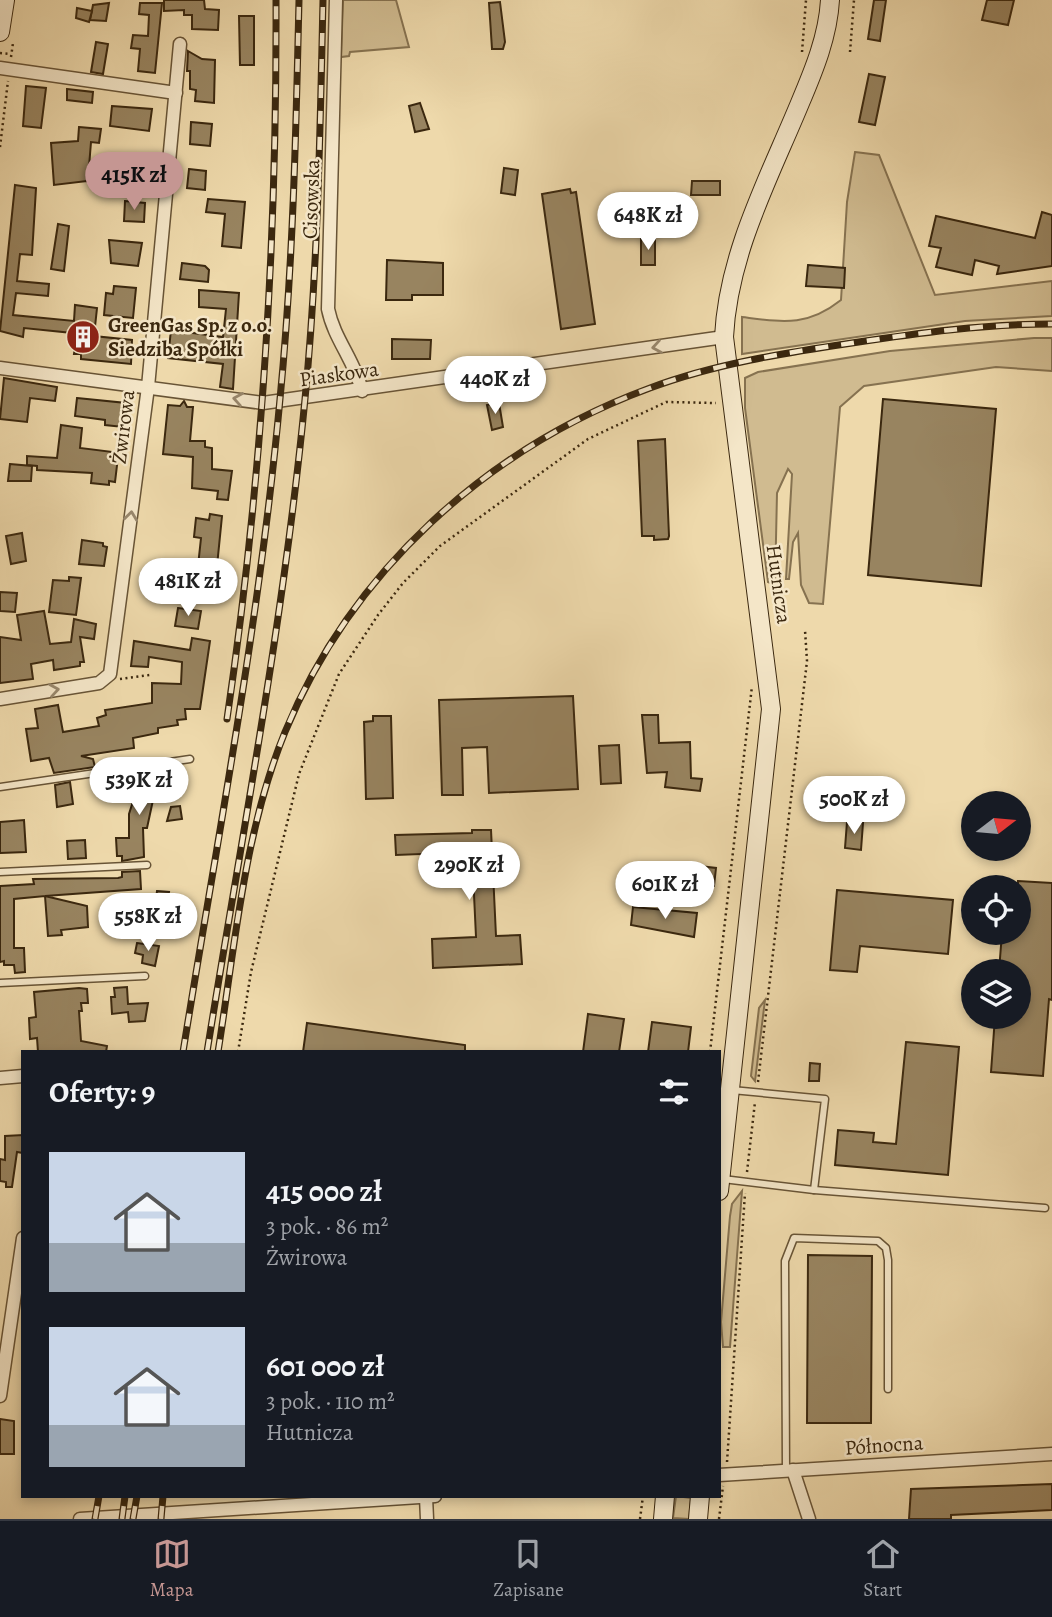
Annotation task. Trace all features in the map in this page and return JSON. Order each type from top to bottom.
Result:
[{"type":"main road","points":[[0,32],[5,0]]},
{"type":"main road","name":"Hutnicza","points":[[721,1177],[771,709],[724,337],[731,276],[822,46],[830,0]]},
{"type":"main road","points":[[663,1519],[666,1498]]},
{"type":"main road","points":[[698,1519],[700,1498]]},
{"type":"street","name":"Cisowska","points":[[336,0],[328,309],[332,328],[357,369],[362,391]]},
{"type":"street","name":"Żwirowa","points":[[104,680],[111,670],[148,387],[180,44]]},
{"type":"street","points":[[5,68],[176,93]]},
{"type":"street","name":"Piaskowa","points":[[0,368],[263,403],[362,391],[724,337]]},
{"type":"street","points":[[0,699],[104,680]]},
{"type":"street","points":[[0,1078],[21,1076]]},
{"type":"street","points":[[0,1396],[21,1252]]},
{"type":"street","name":"Północna","points":[[723,1477],[1052,1454]]},
{"type":"street","points":[[790,1471],[809,1519]]},
{"type":"street","points":[[80,1519],[410,1498]]},
{"type":"street","points":[[426,1498],[427,1519]]},
{"type":"lane","points":[[0,787],[190,759]]},
{"type":"lane","points":[[0,872],[147,865]]},
{"type":"lane","points":[[0,983],[145,976]]},
{"type":"lane","points":[[732,1090],[825,1099],[814,1190]]},
{"type":"lane","points":[[721,1185],[746,1181],[814,1190],[1045,1208]]},
{"type":"lane","points":[[790,1471],[785,1261],[794,1238],[878,1241],[886,1248],[888,1389]]},
{"type":"path","points":[[802,53],[806,0]]},
{"type":"path","points":[[850,52],[853,0]]},
{"type":"path","points":[[0,53],[11,54],[5,68],[0,147]]},
{"type":"path","points":[[238,1050],[251,972],[299,774],[339,674],[378,615],[403,583],[440,545],[587,439],[666,402],[708,402],[733,407]]},
{"type":"path","points":[[719,1519],[746,1181],[807,661],[805,630]]},
{"type":"path","points":[[104,680],[150,676]]},
{"type":"path","points":[[710,1050],[752,682]]},
{"type":"path","points":[[640,1519],[643,1498]]},
{"type":"shaded area","points":[[343,0],[396,0],[409,47],[350,52],[349,56],[341,57]]},
{"type":"shaded area","points":[[855,152],[879,155],[935,295],[1052,281],[1052,316],[965,321],[742,354],[742,317],[782,321],[806,319],[829,309],[841,300],[847,202]]},
{"type":"shaded area","points":[[1052,338],[1052,371],[996,367],[864,386],[840,407],[823,604],[809,603],[801,585],[798,533],[793,542],[789,579],[786,579],[792,474],[788,469],[777,493],[775,585],[768,582],[745,408],[745,378],[758,372],[890,351]]},
{"type":"shaded area","points":[[765,1000],[755,1081],[751,1076],[759,1008]]},
{"type":"shaded area","points":[[742,1191],[730,1347],[723,1347],[721,1322],[730,1216],[732,1204]]},
{"type":"shaded area","points":[[676,1498],[691,1498],[689,1519],[673,1518]]},
{"type":"building","points":[[164,0],[204,0],[205,9],[219,10],[218,30],[192,29],[192,15],[184,15],[184,10],[164,11]]},
{"type":"building","points":[[874,0],[886,0],[880,41],[868,39]]},
{"type":"building","points":[[987,0],[1014,0],[1008,25],[982,20]]},
{"type":"building","points":[[500,2],[505,42],[503,49],[492,49],[489,3]]},
{"type":"building","points":[[109,3],[106,21],[90,20],[93,5]]},
{"type":"building","points":[[140,3],[162,3],[155,73],[138,71],[140,49],[131,48],[133,35],[148,36],[149,15],[139,14]]},
{"type":"building","points":[[77,8],[92,11],[89,22],[76,18]]},
{"type":"building","points":[[239,16],[254,16],[254,65],[240,65]]},
{"type":"building","points":[[96,42],[108,44],[103,74],[91,72]]},
{"type":"building","points":[[188,51],[202,59],[215,60],[214,103],[195,101],[196,90],[190,89],[190,71],[187,71]]},
{"type":"building","points":[[869,74],[885,77],[875,125],[859,122]]},
{"type":"building","points":[[26,86],[46,88],[41,128],[23,126]]},
{"type":"building","points":[[67,89],[93,92],[92,103],[67,100]]},
{"type":"building","points":[[420,103],[429,129],[415,132],[409,106]]},
{"type":"building","points":[[112,106],[152,109],[149,131],[110,126]]},
{"type":"building","points":[[191,122],[212,124],[210,146],[190,144]]},
{"type":"building","points":[[79,127],[101,129],[99,143],[91,142],[89,167],[122,170],[121,184],[87,181],[54,185],[51,143],[78,141]]},
{"type":"building","points":[[131,154],[150,155],[149,176],[129,175]]},
{"type":"building","points":[[504,168],[518,170],[515,195],[501,193]]},
{"type":"building","points":[[189,169],[206,171],[205,190],[187,188]]},
{"type":"building","points":[[692,181],[720,181],[720,195],[691,195]]},
{"type":"building","points":[[15,185],[36,188],[32,255],[20,254],[17,281],[49,284],[48,296],[16,293],[13,315],[74,321],[75,305],[97,308],[94,336],[132,340],[131,364],[81,359],[81,354],[74,354],[76,341],[72,340],[72,333],[24,328],[23,337],[0,331]]},
{"type":"building","points":[[570,189],[571,193],[576,192],[595,324],[561,329],[542,194]]},
{"type":"building","points":[[628,196],[655,197],[655,209],[628,208]]},
{"type":"building","points":[[208,199],[245,202],[241,248],[222,246],[225,214],[206,212]]},
{"type":"building","points":[[125,201],[145,203],[144,222],[124,221]]},
{"type":"building","points":[[1042,212],[1052,215],[1052,266],[997,274],[999,266],[975,260],[972,275],[936,267],[941,248],[929,246],[936,216],[1035,238]]},
{"type":"building","points":[[58,224],[69,226],[64,271],[51,269]]},
{"type":"building","points":[[641,239],[655,239],[655,265],[641,265]]},
{"type":"building","points":[[109,240],[142,243],[138,266],[111,263]]},
{"type":"building","points":[[387,260],[443,263],[443,295],[412,295],[412,300],[386,300]]},
{"type":"building","points":[[182,263],[205,266],[209,270],[208,282],[180,279]]},
{"type":"building","points":[[808,265],[845,268],[844,288],[806,286]]},
{"type":"building","points":[[114,286],[136,288],[133,318],[104,315],[106,293],[113,294]]},
{"type":"building","points":[[199,290],[239,293],[233,389],[220,387],[223,364],[168,358],[171,330],[223,337],[226,309],[199,307]]},
{"type":"building","points":[[392,339],[431,340],[430,359],[392,359]]},
{"type":"building","points":[[4,378],[57,387],[55,401],[30,398],[27,422],[0,419]]},
{"type":"building","points":[[77,398],[126,403],[123,427],[105,425],[105,420],[75,416]]},
{"type":"building","points":[[883,399],[996,409],[981,586],[868,575]]},
{"type":"building","points":[[184,401],[187,407],[193,407],[190,441],[205,441],[205,447],[212,448],[212,469],[232,471],[228,500],[217,499],[218,491],[192,488],[193,457],[163,454],[168,405],[180,406]]},
{"type":"building","points":[[499,403],[503,427],[492,430],[487,405]]},
{"type":"building","points":[[61,425],[82,428],[80,448],[113,452],[112,457],[118,457],[115,482],[109,481],[109,485],[91,483],[92,473],[37,470],[37,466],[27,465],[27,456],[57,458]]},
{"type":"building","points":[[665,439],[669,536],[668,539],[654,540],[654,536],[642,536],[638,441]]},
{"type":"building","points":[[10,464],[32,466],[31,481],[8,481]]},
{"type":"building","points":[[210,514],[222,516],[215,586],[181,581],[183,564],[198,566],[201,538],[194,537],[196,518],[209,520]]},
{"type":"building","points":[[22,533],[26,561],[11,564],[6,536]]},
{"type":"building","points":[[82,540],[103,543],[103,546],[107,547],[104,566],[79,564]]},
{"type":"building","points":[[69,577],[81,578],[76,615],[49,612],[53,580],[69,581]]},
{"type":"building","points":[[0,592],[17,593],[15,612],[0,611]]},
{"type":"building","points":[[178,608],[201,611],[198,629],[175,626]]},
{"type":"building","points":[[44,611],[50,644],[71,642],[74,619],[96,624],[94,639],[80,637],[84,662],[80,662],[80,666],[54,670],[53,660],[31,664],[33,679],[0,683],[0,637],[21,640],[17,615]]},
{"type":"building","points":[[192,638],[210,641],[200,709],[185,709],[186,719],[177,720],[178,725],[158,728],[158,733],[133,738],[134,748],[81,756],[93,759],[95,767],[54,773],[49,758],[31,761],[26,729],[38,728],[35,709],[58,705],[63,732],[99,726],[97,718],[106,715],[105,710],[152,703],[152,683],[181,684],[182,662],[149,657],[148,667],[131,666],[134,641],[190,650]]},
{"type":"building","points":[[573,696],[578,789],[489,793],[487,747],[462,748],[463,795],[442,795],[439,700]]},
{"type":"building","points":[[642,715],[658,715],[659,743],[690,742],[691,778],[702,779],[700,791],[665,787],[667,772],[647,773]]},
{"type":"building","points":[[373,716],[391,716],[393,798],[366,799],[364,722],[373,721]]},
{"type":"building","points":[[619,745],[621,783],[601,784],[599,746]]},
{"type":"building","points":[[140,772],[159,772],[147,828],[143,828],[144,857],[122,861],[122,856],[117,856],[116,838],[129,838],[129,814],[136,792],[129,785],[138,782]]},
{"type":"building","points":[[70,782],[73,804],[57,807],[55,785]]},
{"type":"building","points":[[180,806],[182,819],[167,821],[171,807]]},
{"type":"building","points":[[24,820],[26,852],[0,853],[0,822]]},
{"type":"building","points":[[847,822],[863,823],[861,850],[845,848]]},
{"type":"building","points":[[472,830],[491,830],[496,936],[520,935],[522,964],[433,968],[432,939],[476,937],[472,852],[396,855],[395,835],[472,833]]},
{"type":"building","points":[[85,840],[86,858],[68,859],[67,841]]},
{"type":"building","points":[[672,863],[716,868],[714,886],[669,881]]},
{"type":"building","points":[[140,871],[141,889],[14,899],[14,948],[24,948],[25,972],[15,973],[14,965],[0,962],[0,886],[34,884],[33,879],[118,878],[122,877],[122,872]]},
{"type":"building","points":[[1031,882],[1052,883],[1052,1000],[1049,999],[1043,1076],[991,1072],[994,1029],[1031,1029],[1031,959],[1000,959],[1001,945],[1031,945]]},
{"type":"building","points":[[837,890],[953,900],[948,954],[860,946],[857,972],[830,970]]},
{"type":"building","points":[[157,891],[169,892],[165,916],[154,915]]},
{"type":"building","points":[[45,896],[87,906],[88,927],[61,930],[62,935],[48,936]]},
{"type":"building","points":[[633,907],[697,913],[694,937],[631,925]]},
{"type":"building","points":[[114,912],[127,915],[126,920],[130,920],[126,937],[110,934]]},
{"type":"building","points":[[137,943],[159,946],[155,966],[142,963],[143,955],[135,953]]},
{"type":"building","points":[[127,987],[128,1004],[148,1003],[145,1021],[129,1022],[128,1012],[112,1014],[111,997],[115,997],[114,988]]},
{"type":"building","points":[[87,989],[88,1003],[81,1003],[82,1011],[79,1011],[81,1041],[107,1046],[106,1050],[38,1050],[37,1038],[30,1039],[29,1018],[36,1017],[34,992]]},
{"type":"building","points":[[588,1014],[624,1019],[619,1050],[583,1050]]},
{"type":"building","points":[[652,1022],[691,1027],[688,1050],[648,1050]]},
{"type":"building","points":[[307,1023],[465,1045],[465,1050],[303,1050]]},
{"type":"building","points":[[906,1042],[959,1047],[948,1175],[835,1165],[838,1130],[874,1133],[873,1142],[896,1144]]},
{"type":"building","points":[[810,1063],[820,1064],[819,1081],[809,1081]]},
{"type":"building","points":[[21,1135],[21,1153],[17,1152],[12,1187],[6,1187],[6,1182],[0,1181],[0,1159],[5,1160],[5,1136]]},
{"type":"building","points":[[808,1255],[872,1256],[871,1423],[807,1423]]},
{"type":"building","points":[[0,1419],[14,1421],[14,1454],[0,1454]]},
{"type":"building","points":[[1052,1484],[1052,1510],[951,1515],[951,1519],[909,1519],[911,1489]]},
{"type":"railway","points":[[227,719],[250,540],[265,361],[274,181],[276,0]]},
{"type":"railway","points":[[183,1050],[237,726],[272,481],[291,249],[299,0]]},
{"type":"railway","points":[[207,1050],[261,726],[296,481],[313,299],[323,0]]},
{"type":"railway","points":[[218,1050],[250,849],[271,770],[285,732],[313,674],[347,619],[387,569],[431,522],[480,481],[533,445],[590,413],[650,388],[699,372],[750,360],[877,339],[977,327],[1052,324]]},
{"type":"railway","points":[[95,1519],[99,1498]]},
{"type":"railway","points":[[122,1519],[125,1498]]},
{"type":"railway","points":[[133,1519],[137,1498]]},
{"type":"railway","points":[[161,1519],[163,1498]]},
{"type":"place","name":"GreenGas Sp. z o.o. Siedziba Spółki","points":[[83,337]]}]
